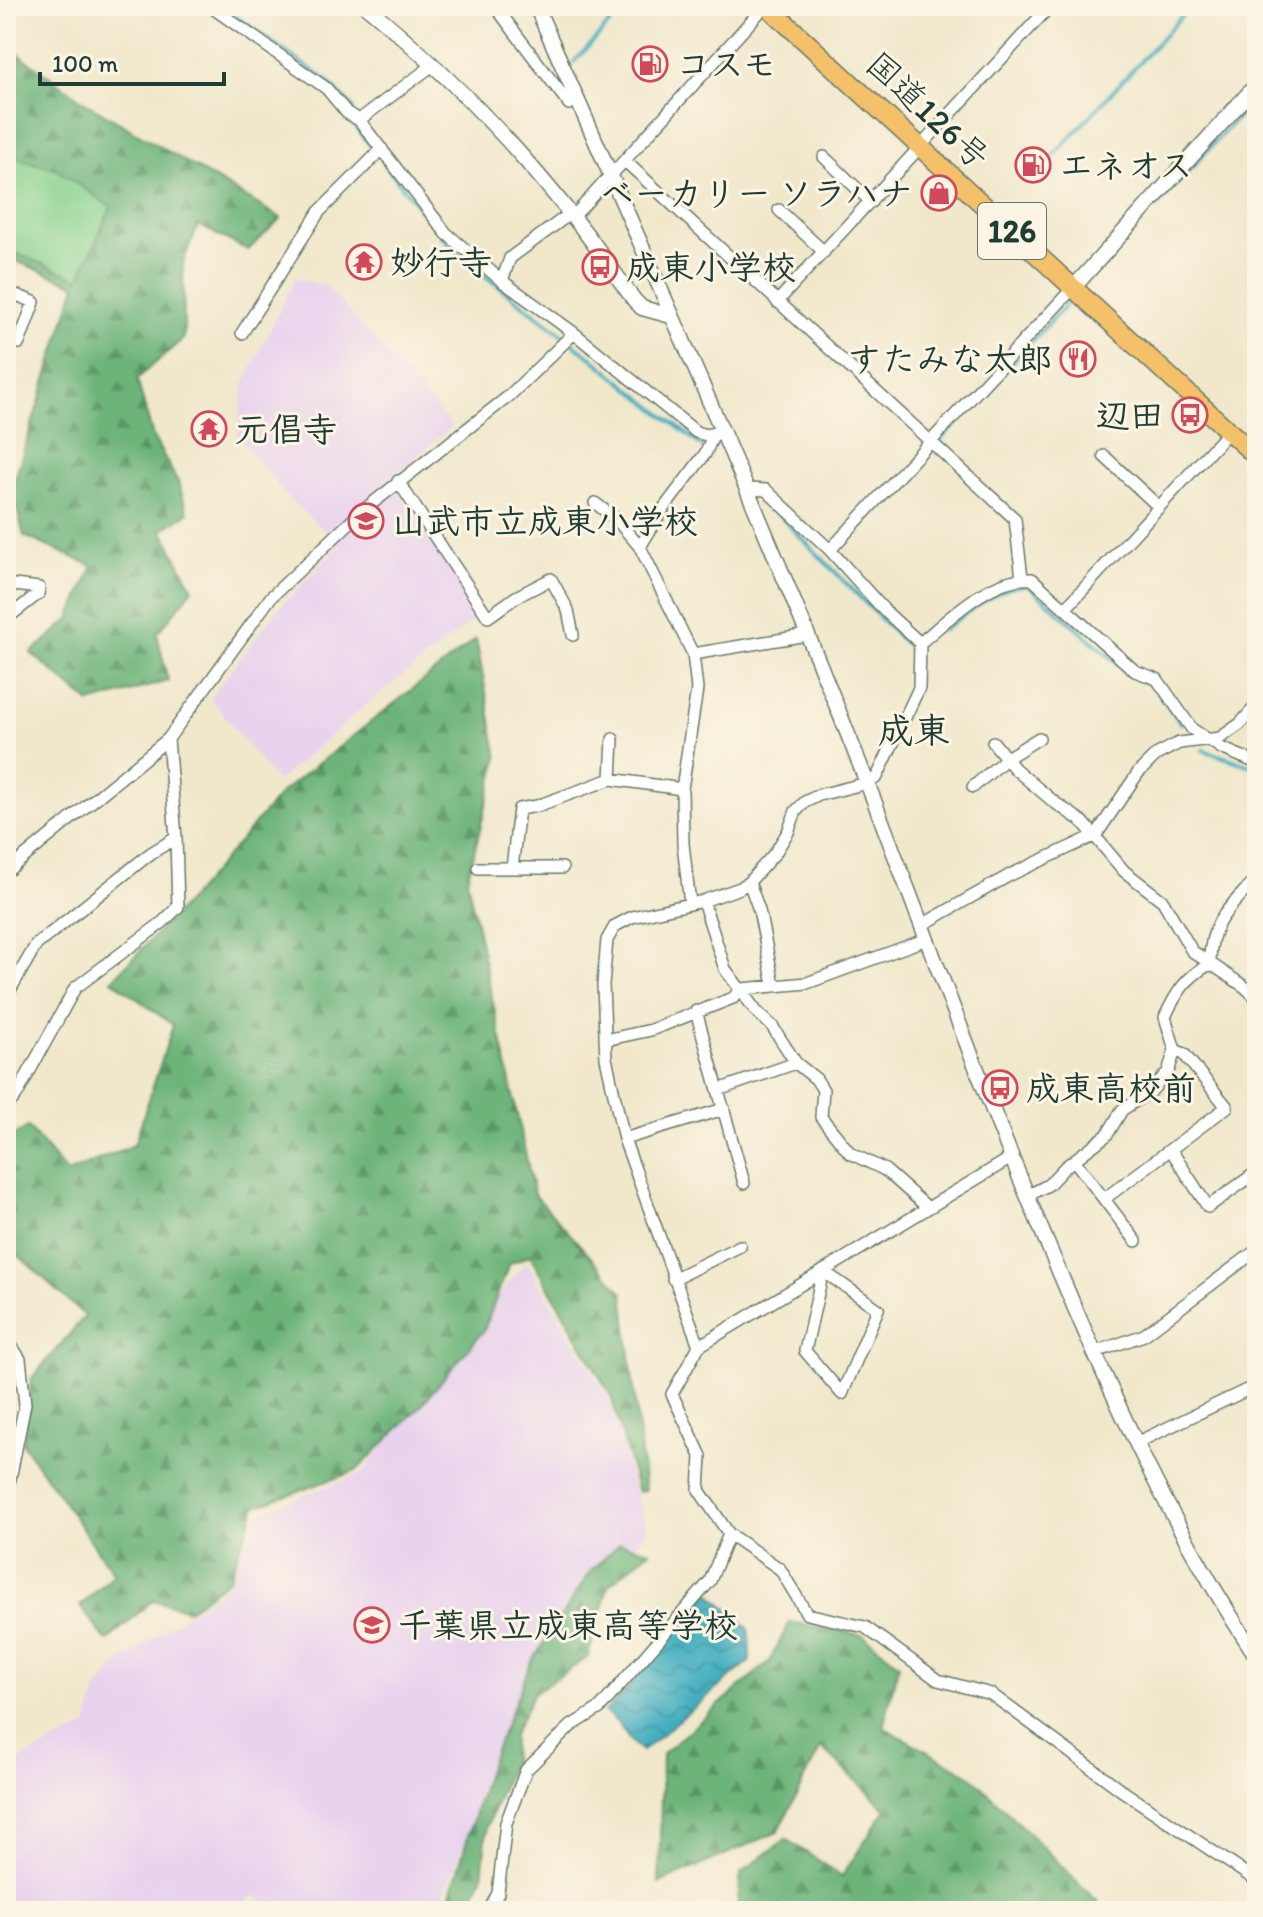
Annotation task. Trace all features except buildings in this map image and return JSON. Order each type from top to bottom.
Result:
[{"type":"highway","name":"国道126号","points":[[766,6],[1257,457]]},
{"type":"street","points":[[210,6],[326,88],[382,149],[446,233],[502,281],[569,337],[696,432],[706,435],[718,433]]},
{"type":"street","points":[[495,6],[569,104],[577,99]]},
{"type":"street","points":[[536,6],[671,316],[718,433],[748,489],[867,783],[1011,1158],[1093,1353],[1136,1443],[1223,1607],[1257,1657]]},
{"type":"street","points":[[502,281],[510,258],[572,215],[766,6]]},
{"type":"street","points":[[777,302],[1050,6]]},
{"type":"street","points":[[373,8],[518,152],[572,215],[635,301],[642,308],[671,316]]},
{"type":"street","points":[[354,117],[433,65]]},
{"type":"street","points":[[830,550],[932,443],[1257,84]]},
{"type":"street","points":[[242,333],[319,212],[382,149]]},
{"type":"street","points":[[824,157],[871,202]]},
{"type":"street","points":[[625,161],[1015,519],[1022,578]]},
{"type":"street","points":[[779,210],[824,252]]},
{"type":"street","points":[[6,291],[34,302],[19,343],[6,340]]},
{"type":"street","points":[[6,872],[168,739],[271,597],[360,513],[509,396],[569,337]]},
{"type":"street","points":[[1065,609],[1229,431]]},
{"type":"street","points":[[640,547],[661,512],[718,433]]},
{"type":"street","points":[[1104,456],[1159,507]]},
{"type":"street","points":[[398,481],[488,617],[516,597],[551,579],[568,610],[573,635]]},
{"type":"street","points":[[699,1346],[624,1139],[606,1058],[603,985],[607,940],[615,926],[632,917],[703,901],[749,882],[775,853],[796,811],[805,802],[877,777],[919,688],[920,643],[885,611],[830,550],[766,490],[748,489]]},
{"type":"street","points":[[595,503],[616,519],[640,547],[693,654],[697,689],[682,789],[683,844],[690,904]]},
{"type":"street","points":[[920,643],[976,597],[1022,578],[1032,579],[1135,671],[1157,679],[1192,729],[1207,741],[1257,763]]},
{"type":"street","points":[[6,584],[39,588],[38,594],[6,619]]},
{"type":"street","points":[[693,654],[807,635]]},
{"type":"street","points":[[605,1040],[651,1030],[733,998],[742,989],[807,983],[924,932],[1010,875],[1096,835],[1138,773],[1156,755],[1179,743],[1220,738],[1257,705]]},
{"type":"street","points":[[973,787],[1007,758],[1039,738]]},
{"type":"street","points":[[6,1106],[16,1096],[75,988],[163,922],[178,907],[168,739]]},
{"type":"street","points":[[611,779],[613,739]]},
{"type":"street","points":[[993,742],[1015,769],[1083,822],[1124,871],[1163,901],[1192,951],[1257,998]]},
{"type":"street","points":[[512,868],[519,809],[537,806],[611,779],[682,789]]},
{"type":"street","points":[[6,997],[36,945],[151,853],[176,838]]},
{"type":"street","points":[[478,868],[562,868]]},
{"type":"street","points":[[1210,964],[1210,942],[1219,920],[1257,878]]},
{"type":"street","points":[[749,882],[759,910],[774,985]]},
{"type":"street","points":[[703,901],[725,969],[756,1011],[772,1026],[796,1063],[816,1079],[823,1090],[821,1117],[850,1153],[885,1170],[928,1208]]},
{"type":"street","points":[[1027,1196],[1048,1185],[1107,1135],[1122,1110],[1151,1091],[1168,1072],[1175,1050],[1165,1017],[1178,989],[1194,972],[1210,964]]},
{"type":"street","points":[[696,1011],[744,1183]]},
{"type":"street","points":[[1104,1199],[1227,1107],[1184,1054],[1175,1050]]},
{"type":"street","points":[[718,1090],[796,1063]]},
{"type":"street","points":[[624,1139],[724,1109]]},
{"type":"street","points":[[1171,1150],[1208,1207],[1257,1172]]},
{"type":"street","points":[[1011,1158],[699,1346],[672,1394],[701,1456],[699,1490],[729,1534],[780,1569],[807,1614],[865,1627],[938,1680],[991,1694],[1124,1792],[1257,1881]]},
{"type":"street","points":[[1074,1160],[1136,1241]]},
{"type":"street","points":[[673,1279],[740,1246]]},
{"type":"street","points":[[1093,1353],[1144,1335],[1257,1250]]},
{"type":"street","points":[[823,1271],[878,1309],[842,1394],[805,1351],[823,1271]]},
{"type":"street","points":[[6,1338],[20,1359],[25,1404],[6,1487]]},
{"type":"street","points":[[1136,1443],[1257,1385]]},
{"type":"street","points":[[489,1911],[498,1893],[506,1823],[526,1770],[571,1726],[600,1708],[710,1581],[729,1534]]},
{"type":"shaded area","name":"山武市立成東小学校","points":[[295,278],[327,287],[452,426],[390,480],[482,613],[370,702],[277,782],[210,698],[276,611],[340,545],[288,498],[237,435],[244,384]]},
{"type":"shaded area","name":"千葉県立成東高等学校","points":[[526,1261],[608,1398],[647,1530],[535,1669],[439,1906],[433,1911],[278,1911],[253,1895],[239,1911],[6,1911],[6,1767],[87,1726],[97,1689],[116,1665],[228,1585],[259,1513],[362,1473]]},
{"type":"green space","points":[[6,45],[86,103],[281,218],[248,250],[198,225],[183,262],[184,338],[137,379],[153,437],[178,482],[188,513],[162,530],[193,589],[157,634],[168,681],[90,703],[31,653],[70,619],[93,566],[24,536],[12,488],[76,285],[6,257]]},
{"type":"green space","points":[[6,155],[57,170],[111,207],[79,279],[6,249]]},
{"type":"green space","points":[[476,639],[498,758],[467,880],[534,1194],[623,1293],[645,1490],[638,1492],[611,1396],[530,1255],[509,1264],[484,1330],[418,1409],[356,1471],[256,1506],[229,1579],[188,1610],[153,1600],[107,1641],[80,1606],[114,1574],[23,1444],[31,1379],[85,1316],[6,1244],[6,1140],[28,1127],[67,1173],[134,1145],[173,1025],[112,980],[196,892],[282,792]]},
{"type":"green space","points":[[620,1543],[650,1551],[609,1585],[588,1657],[534,1693],[513,1735],[512,1762],[487,1827],[482,1878],[466,1911],[446,1911],[489,1765],[531,1663],[591,1571]]},
{"type":"green space","points":[[790,1622],[863,1635],[899,1664],[883,1727],[970,1775],[1107,1911],[737,1911],[741,1873],[786,1839],[842,1876],[886,1809],[821,1747],[778,1832],[659,1883],[662,1754],[769,1662]]},
{"type":"water","points":[[708,1591],[749,1629],[750,1661],[642,1751],[604,1712],[623,1694]]},
{"type":"waterway","points":[[221,6],[327,81],[353,108],[352,112]]},
{"type":"waterway","points":[[574,62],[626,6]]},
{"type":"waterway","points":[[1047,163],[1191,6]]},
{"type":"waterway","points":[[1156,207],[1257,96]]},
{"type":"waterway","points":[[351,121],[369,144]]},
{"type":"waterway","points":[[385,165],[421,210]]},
{"type":"waterway","points":[[425,215],[433,225]]},
{"type":"waterway","points":[[441,235],[464,260],[703,447]]},
{"type":"waterway","points":[[937,444],[1074,296]]},
{"type":"waterway","points":[[774,510],[910,648]]},
{"type":"waterway","points":[[942,631],[994,595],[1028,585],[1133,677],[1154,686],[1181,723]]},
{"type":"waterway","points":[[1203,750],[1257,768]]},
{"type":"place","name":"コスモ","points":[[650,64]]},
{"type":"place","name":"エネオス","points":[[1033,165]]},
{"type":"place","name":"ベーカリー ソラハナ","points":[[939,193]]},
{"type":"place","name":"妙行寺","points":[[364,262]]},
{"type":"place","name":"成東小学校","points":[[600,267]]},
{"type":"place","name":"すたみな太郎","points":[[1078,359]]},
{"type":"place","name":"辺田","points":[[1190,415]]},
{"type":"place","name":"元倡寺","points":[[209,429]]},
{"type":"place","name":"山武市立成東小学校","points":[[366,521]]},
{"type":"place","name":"成東高校前","points":[[1000,1088]]},
{"type":"place","name":"千葉県立成東高等学校","points":[[372,1625]]},
{"type":"district","name":"成東","points":[[914,730]]}]
